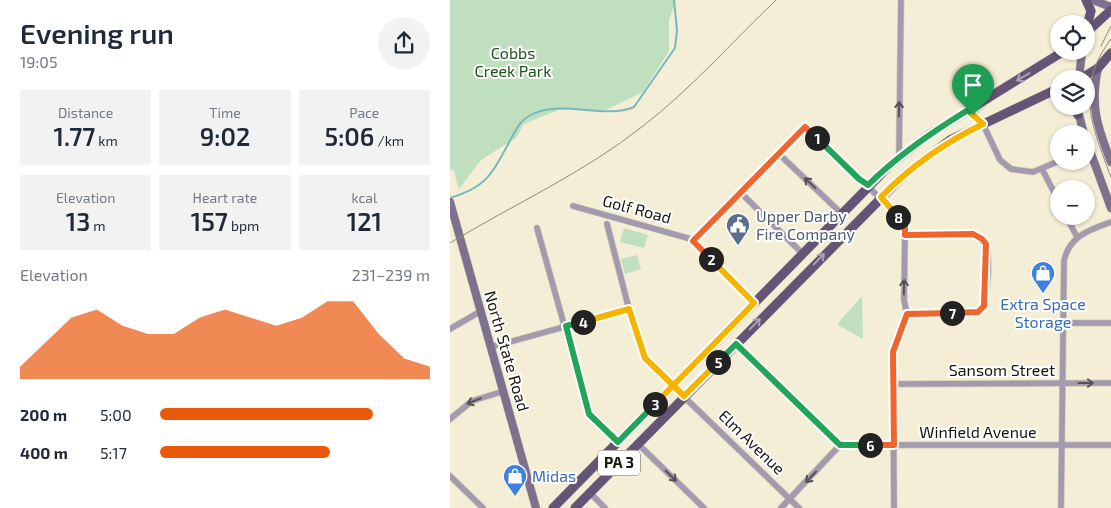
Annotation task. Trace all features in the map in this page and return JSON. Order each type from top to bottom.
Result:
[{"type":"main road","points":[[1086,0],[1091,11],[1090,15]]},
{"type":"main road","points":[[1093,0],[1111,8],[1095,23]]},
{"type":"main road","points":[[1095,70],[1111,53]]},
{"type":"main road","name":"PA 3","points":[[554,508],[868,185],[898,157],[968,110],[1050,60]]},
{"type":"main road","points":[[1098,68],[1093,96],[1095,114],[1111,162]]},
{"type":"main road","name":"PA 3","points":[[575,508],[905,174],[940,147],[983,124],[1049,94]]},
{"type":"main road","points":[[1095,166],[1111,208]]},
{"type":"main road","name":"North State Road","points":[[451,205],[536,508]]},
{"type":"main road","points":[[774,282],[785,294]]},
{"type":"street","points":[[898,157],[900,0]]},
{"type":"street","points":[[968,110],[983,124],[998,156],[1007,167],[1022,172],[1042,169],[1050,165]]},
{"type":"street","points":[[754,303],[693,241],[805,127],[859,179],[881,197],[904,223],[904,300],[907,314],[893,352],[894,508]]},
{"type":"street","points":[[779,154],[842,213]]},
{"type":"street","points":[[1042,169],[1050,185]]},
{"type":"street","points":[[740,193],[802,253]]},
{"type":"street","name":"Golf Road","points":[[573,206],[684,236],[693,241]]},
{"type":"street","points":[[1061,508],[1061,383],[1064,262],[1068,247],[1077,237],[1111,222]]},
{"type":"street","name":"Golf Road","points":[[607,224],[629,309],[645,358],[684,396]]},
{"type":"street","points":[[1071,225],[1077,237]]},
{"type":"street","points":[[537,228],[566,326],[589,414],[618,442]]},
{"type":"street","points":[[905,235],[973,234],[982,239],[987,250],[986,299],[982,310],[978,312],[907,314]]},
{"type":"street","points":[[491,347],[629,309]]},
{"type":"street","points":[[450,329],[481,311]]},
{"type":"street","points":[[1063,323],[1111,323]]},
{"type":"street","points":[[736,344],[840,445],[781,508]]},
{"type":"street","name":"Sansom Street","points":[[893,384],[1111,383]]},
{"type":"street","points":[[450,419],[472,401],[504,392]]},
{"type":"street","name":"Elm Avenue","points":[[684,396],[799,508]]},
{"type":"street","points":[[638,444],[704,508]]},
{"type":"street","name":"Winfield Avenue","points":[[840,445],[1111,445]]},
{"type":"street","points":[[450,476],[483,508]]},
{"type":"street","points":[[590,493],[605,508]]},
{"type":"green space","name":"Cobbs Creek Park","points":[[450,0],[676,0],[669,20],[669,51],[643,92],[604,111],[563,108],[524,124],[516,138],[481,160],[459,189],[453,169],[450,171]]},
{"type":"green space","points":[[624,228],[648,235],[644,248],[620,242]]},
{"type":"green space","points":[[637,255],[641,269],[625,274],[621,259]]},
{"type":"green space","points":[[862,296],[863,339],[838,325]]},
{"type":"waterway","points":[[450,198],[474,188],[489,176],[519,125],[529,116],[553,109],[609,111],[634,107],[675,48],[677,31],[674,0]]},
{"type":"tram line","points":[[450,243],[597,159],[643,126],[678,97],[776,0]]},
{"type":"tram line","points":[[1101,46],[1111,26]]},
{"type":"tram line","points":[[1111,39],[1100,57],[1093,74],[1090,91],[1093,124],[1111,177]]},
{"type":"place","name":"Upper Darby Fire Company","points":[[738,246]]},
{"type":"place","name":"Extra Space Storage","points":[[1043,294]]},
{"type":"place","name":"Midas","points":[[515,497]]},
{"type":"route","points":[[973,115],[968,110],[919,141],[898,157],[868,185],[859,179],[805,127],[693,241],[754,303],[732,326],[673,386],[618,442],[589,414],[566,326],[629,309],[645,358],[673,386],[684,396],[736,344],[840,445],[894,445],[893,352],[907,314],[978,312],[982,310],[986,299],[987,250],[986,244],[982,239],[973,234],[905,235],[904,223],[881,197],[919,162],[950,140],[983,124],[973,115]]}]
